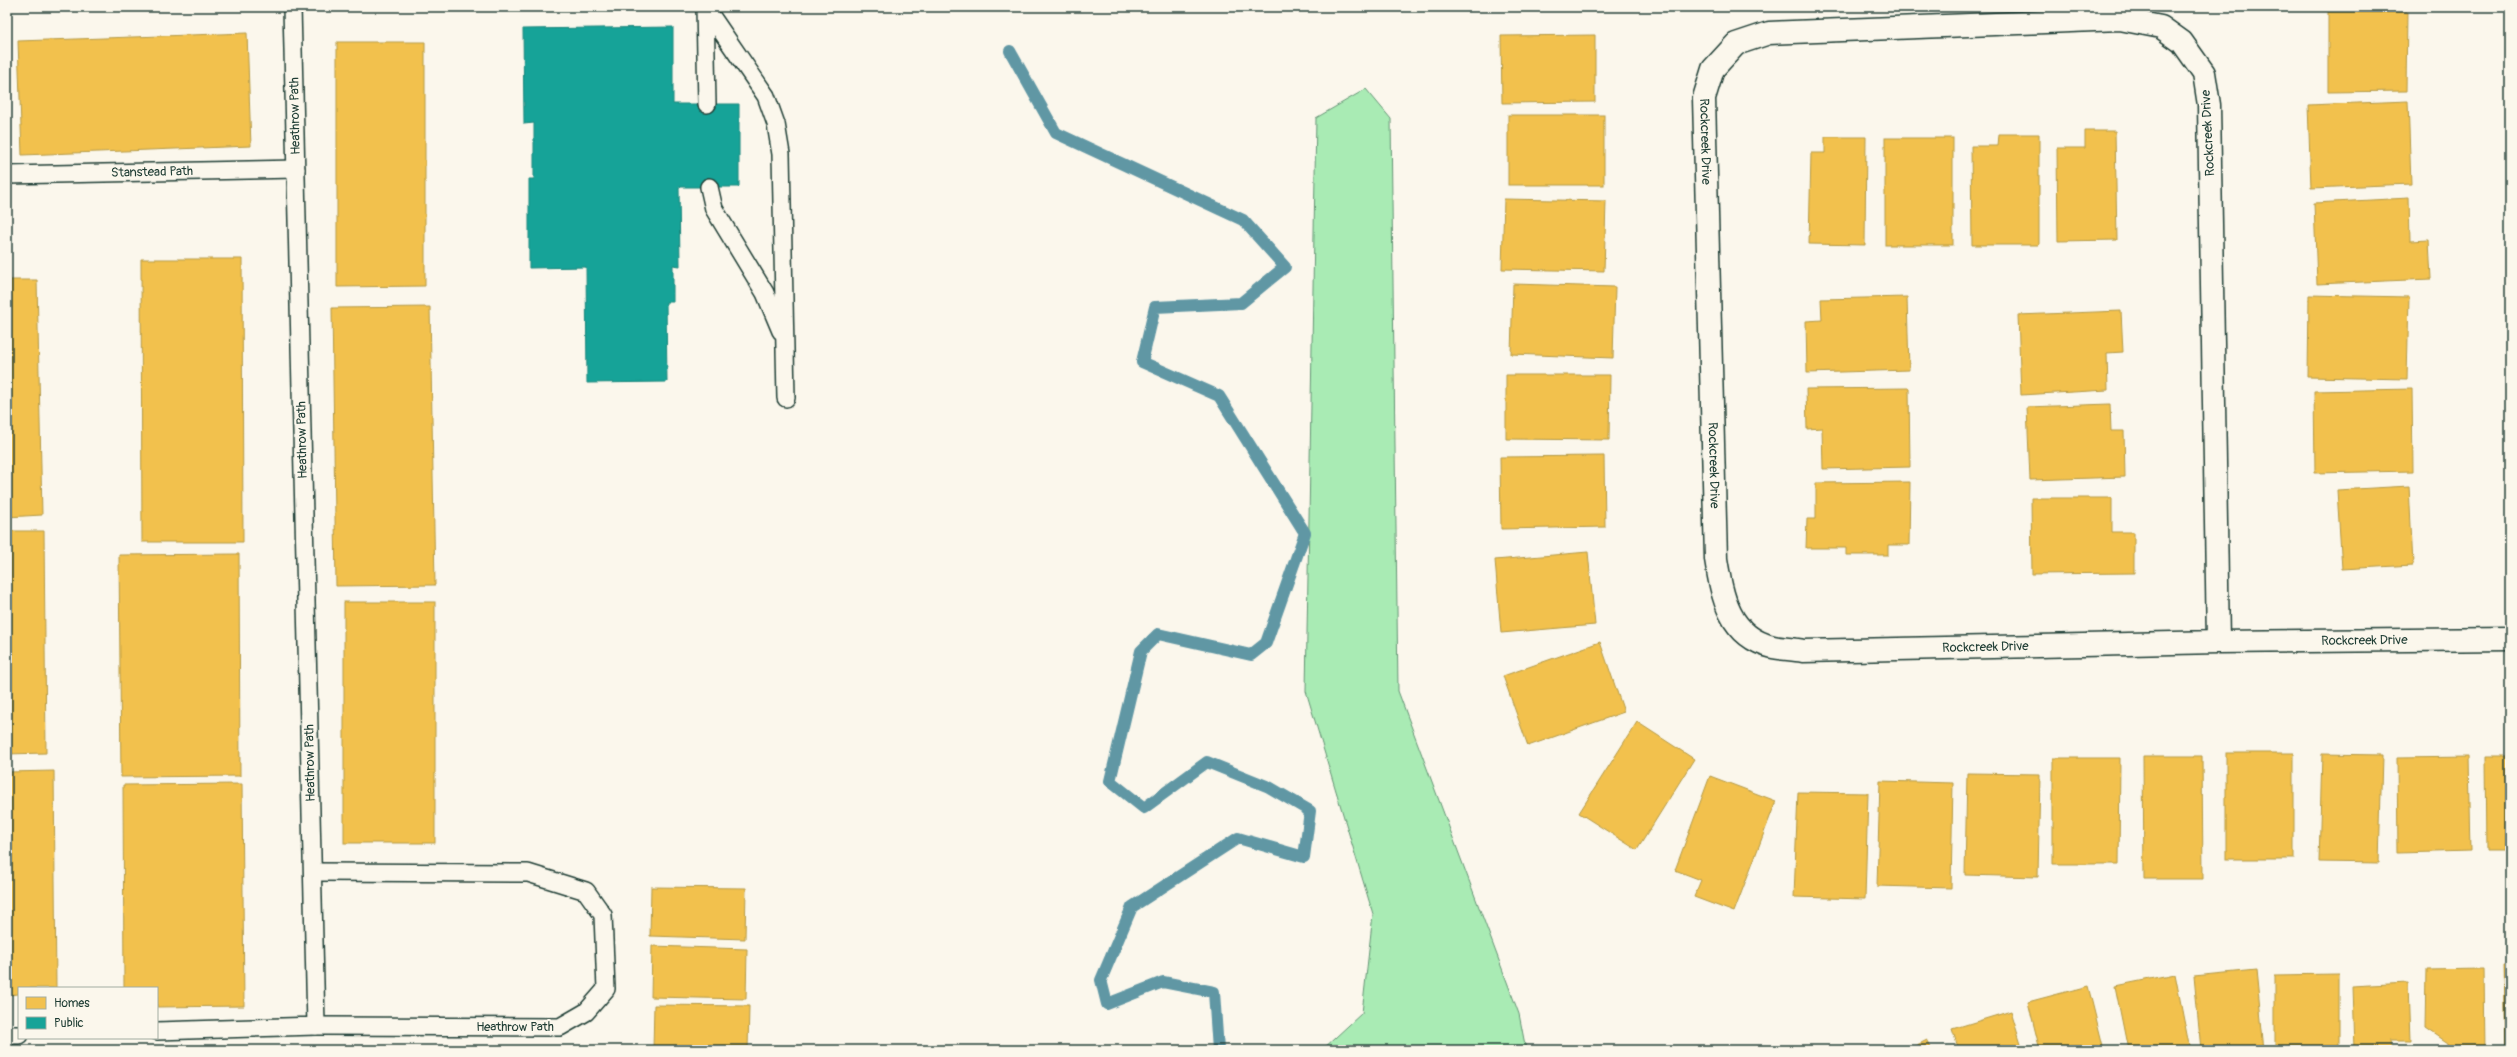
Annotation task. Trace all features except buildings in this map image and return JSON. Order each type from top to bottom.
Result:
[{"type":"street","name":"Rockcreek Drive","points":[[2218,642],[2209,106],[2204,73],[2182,42],[2161,27],[2120,19],[1770,32],[1736,44],[1713,69],[1704,98],[1716,559],[1722,599],[1742,631],[1771,647],[1804,651],[2218,642],[2510,639]]},
{"type":"lane","name":"Heathrow Path","points":[[292,7],[316,1026]]},
{"type":"lane","points":[[705,7],[707,104]]},
{"type":"lane","points":[[705,7],[766,96],[776,124],[781,154],[786,398]]},
{"type":"lane","name":"Stanstead Path","points":[[7,175],[296,169]]},
{"type":"lane","points":[[709,187],[714,209],[766,293],[785,340]]},
{"type":"lane","name":"Heathrow Path","points":[[158,1031],[316,1026],[560,1027],[586,1012],[606,989],[603,915],[586,891],[528,873],[313,872]]},
{"type":"lane","points":[[7,1036],[18,1035]]},
{"type":"green space","points":[[1366,89],[1391,119],[1398,691],[1519,1014],[1526,1050],[1322,1050],[1362,1013],[1373,914],[1306,691],[1316,118]]},
{"type":"waterway","points":[[1010,51],[1056,133],[1243,220],[1285,267],[1241,303],[1155,307],[1142,362],[1219,396],[1305,533],[1266,643],[1251,655],[1158,634],[1141,651],[1110,781],[1144,808],[1207,762],[1269,787],[1310,811],[1304,857],[1238,838],[1132,907],[1101,980],[1107,1004],[1163,982],[1214,992],[1218,1050]]}]
